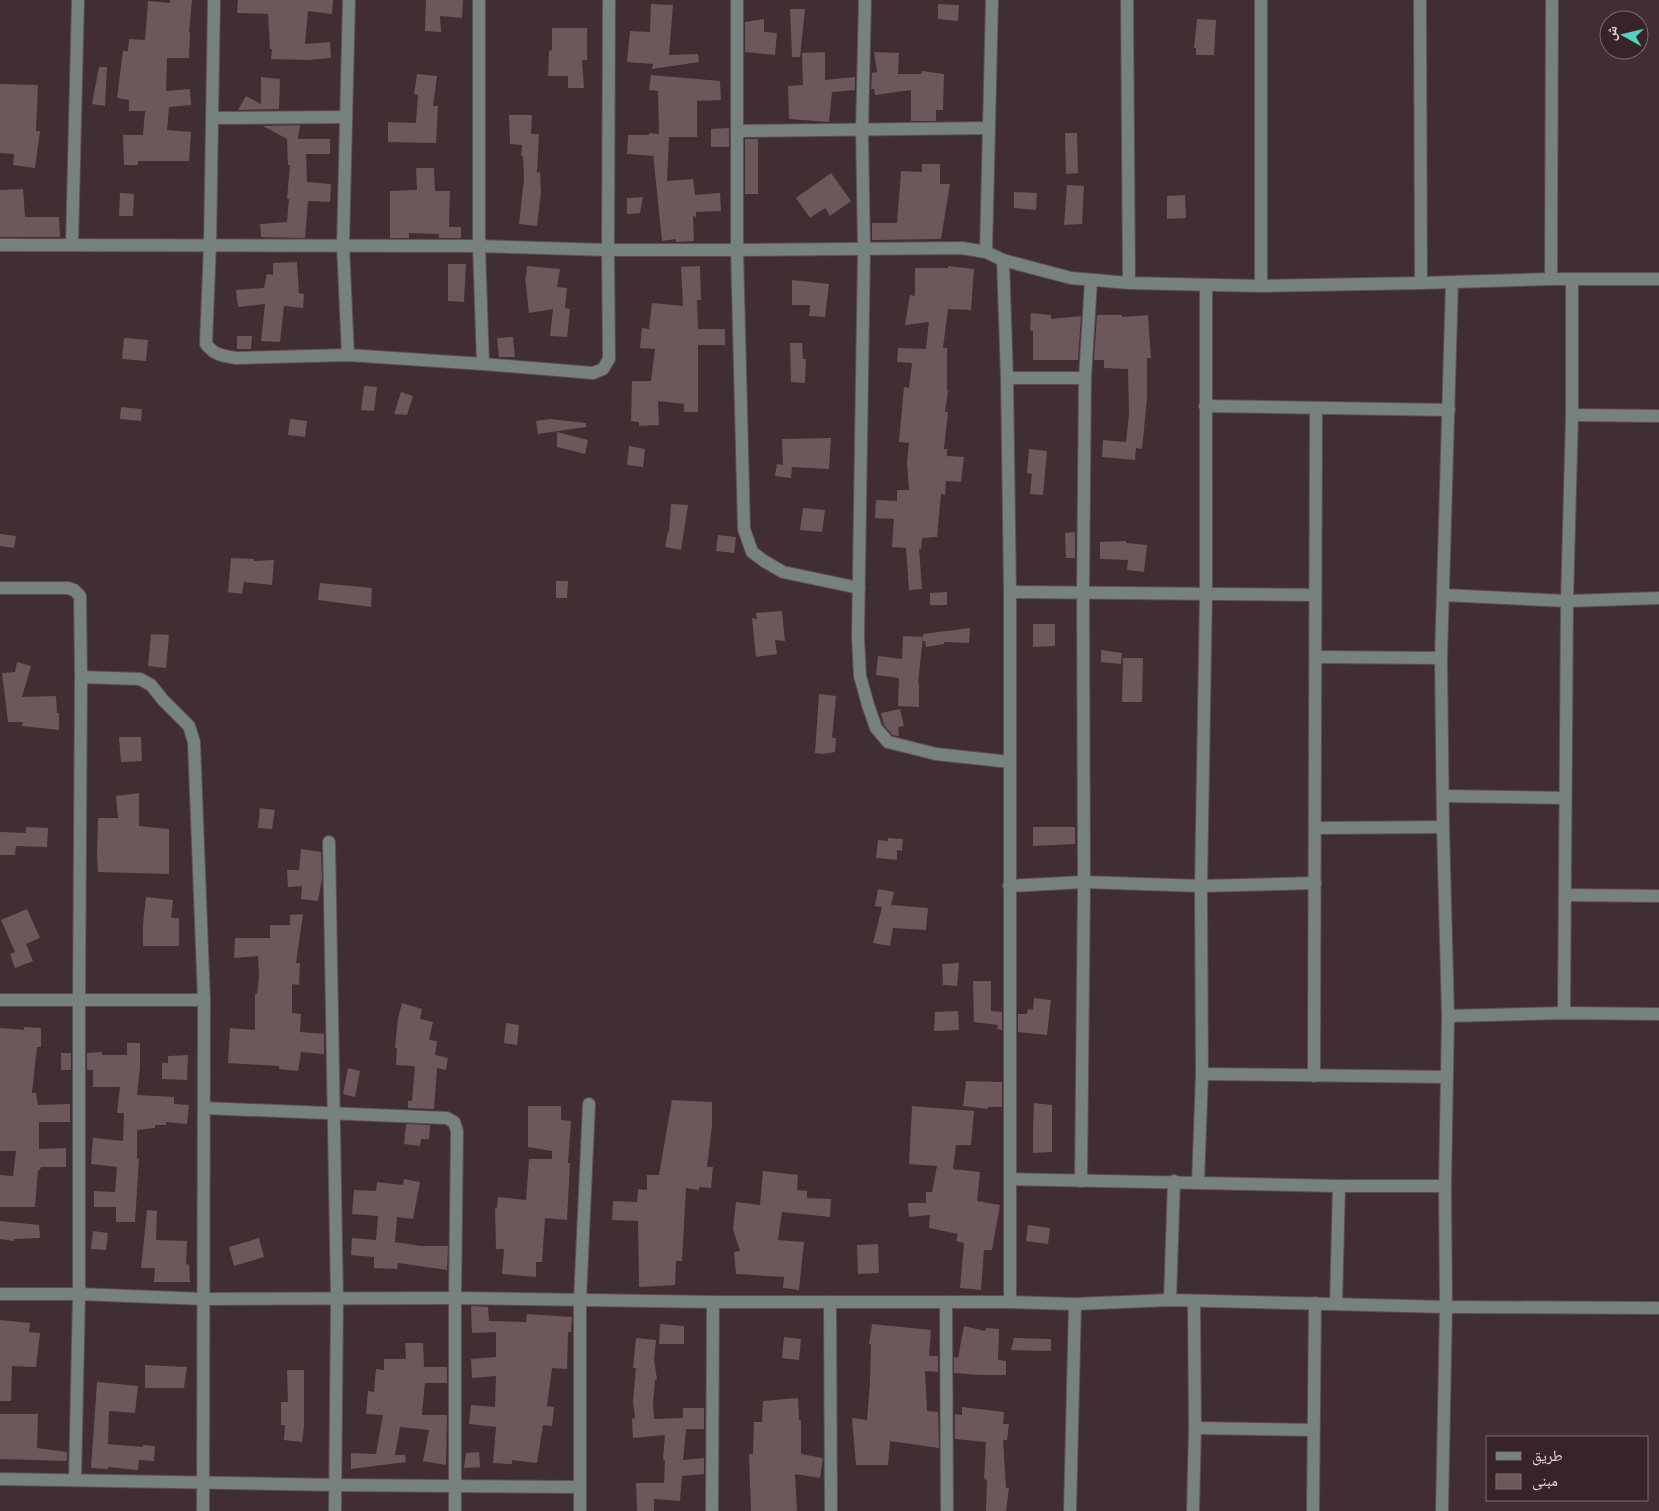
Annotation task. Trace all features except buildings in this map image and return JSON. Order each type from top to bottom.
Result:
[{"type":"street","points":[[72,244],[78,0]]},
{"type":"street","points":[[214,0],[210,244],[206,344],[212,352],[236,358],[348,355],[593,373],[603,369],[609,359],[608,0]]},
{"type":"street","points":[[348,355],[343,245],[349,0]]},
{"type":"street","points":[[479,0],[478,246],[483,364]]},
{"type":"street","points":[[736,0],[737,250],[744,528],[752,552],[783,572],[859,588]]},
{"type":"street","points":[[865,0],[862,130],[864,249],[858,637],[860,676],[876,728],[888,742],[936,754],[1010,762]]},
{"type":"street","points":[[986,252],[992,0]]},
{"type":"street","points":[[1127,0],[1129,282]]},
{"type":"street","points":[[1261,286],[1262,0]]},
{"type":"street","points":[[1420,0],[1421,283]]},
{"type":"street","points":[[1551,279],[1552,0]]},
{"type":"street","points":[[212,118],[346,117]]},
{"type":"street","points":[[737,131],[989,128]]},
{"type":"street","points":[[0,245],[478,246],[608,250],[962,248],[986,252],[1003,260],[1072,278],[1129,282],[1261,286],[1572,278],[1659,279]]},
{"type":"street","points":[[1003,260],[1007,378],[1010,592],[1010,1302]]},
{"type":"street","points":[[1564,1013],[1572,278]]},
{"type":"street","points":[[1081,1180],[1084,882],[1083,591],[1085,378],[1091,280]]},
{"type":"street","points":[[1442,1511],[1446,1307],[1445,1186],[1448,1016],[1441,658],[1452,282]]},
{"type":"street","points":[[1198,1183],[1202,1074],[1201,886],[1206,593],[1206,285]]},
{"type":"street","points":[[1007,378],[1085,378]]},
{"type":"street","points":[[1205,406],[1449,410]]},
{"type":"street","points":[[1314,1076],[1316,409]]},
{"type":"street","points":[[1572,415],[1659,416]]},
{"type":"street","points":[[0,588],[68,588],[74,590],[80,596],[79,1294],[75,1480]]},
{"type":"street","points":[[1010,592],[1083,591],[1316,595]]},
{"type":"street","points":[[1443,595],[1567,601],[1659,598]]},
{"type":"street","points":[[1316,658],[1441,658]]},
{"type":"street","points":[[81,676],[140,679],[151,684],[163,700],[192,730],[194,742],[204,1000],[203,1511]]},
{"type":"street","points":[[1443,796],[1565,798]]},
{"type":"street","points":[[1316,828],[1443,827]]},
{"type":"street","points":[[329,842],[337,1299],[335,1511]]},
{"type":"street","points":[[1009,886],[1084,882],[1201,886],[1315,882]]},
{"type":"street","points":[[1564,895],[1659,896]]},
{"type":"street","points":[[0,1000],[204,1000]]},
{"type":"street","points":[[1448,1016],[1564,1013],[1659,1014]]},
{"type":"street","points":[[1202,1074],[1447,1077]]},
{"type":"street","points":[[580,1511],[580,1300],[589,1104]]},
{"type":"street","points":[[204,1108],[447,1118],[454,1122],[457,1131],[455,1511]]},
{"type":"street","points":[[1010,1179],[1339,1186],[1445,1186]]},
{"type":"street","points":[[1170,1300],[1174,1182]]},
{"type":"street","points":[[1336,1304],[1339,1186]]},
{"type":"street","points":[[0,1294],[79,1294],[204,1299],[455,1298],[713,1302],[1010,1302],[1075,1304],[1170,1300],[1446,1307],[1659,1308]]},
{"type":"street","points":[[1193,1511],[1195,1428],[1194,1301]]},
{"type":"street","points":[[712,1511],[713,1302]]},
{"type":"street","points":[[830,1302],[832,1511]]},
{"type":"street","points":[[946,1302],[947,1511]]},
{"type":"street","points":[[1313,1511],[1316,1303]]},
{"type":"street","points":[[1070,1511],[1075,1304]]},
{"type":"street","points":[[1195,1428],[1314,1430]]},
{"type":"street","points":[[0,1479],[580,1487]]}]
